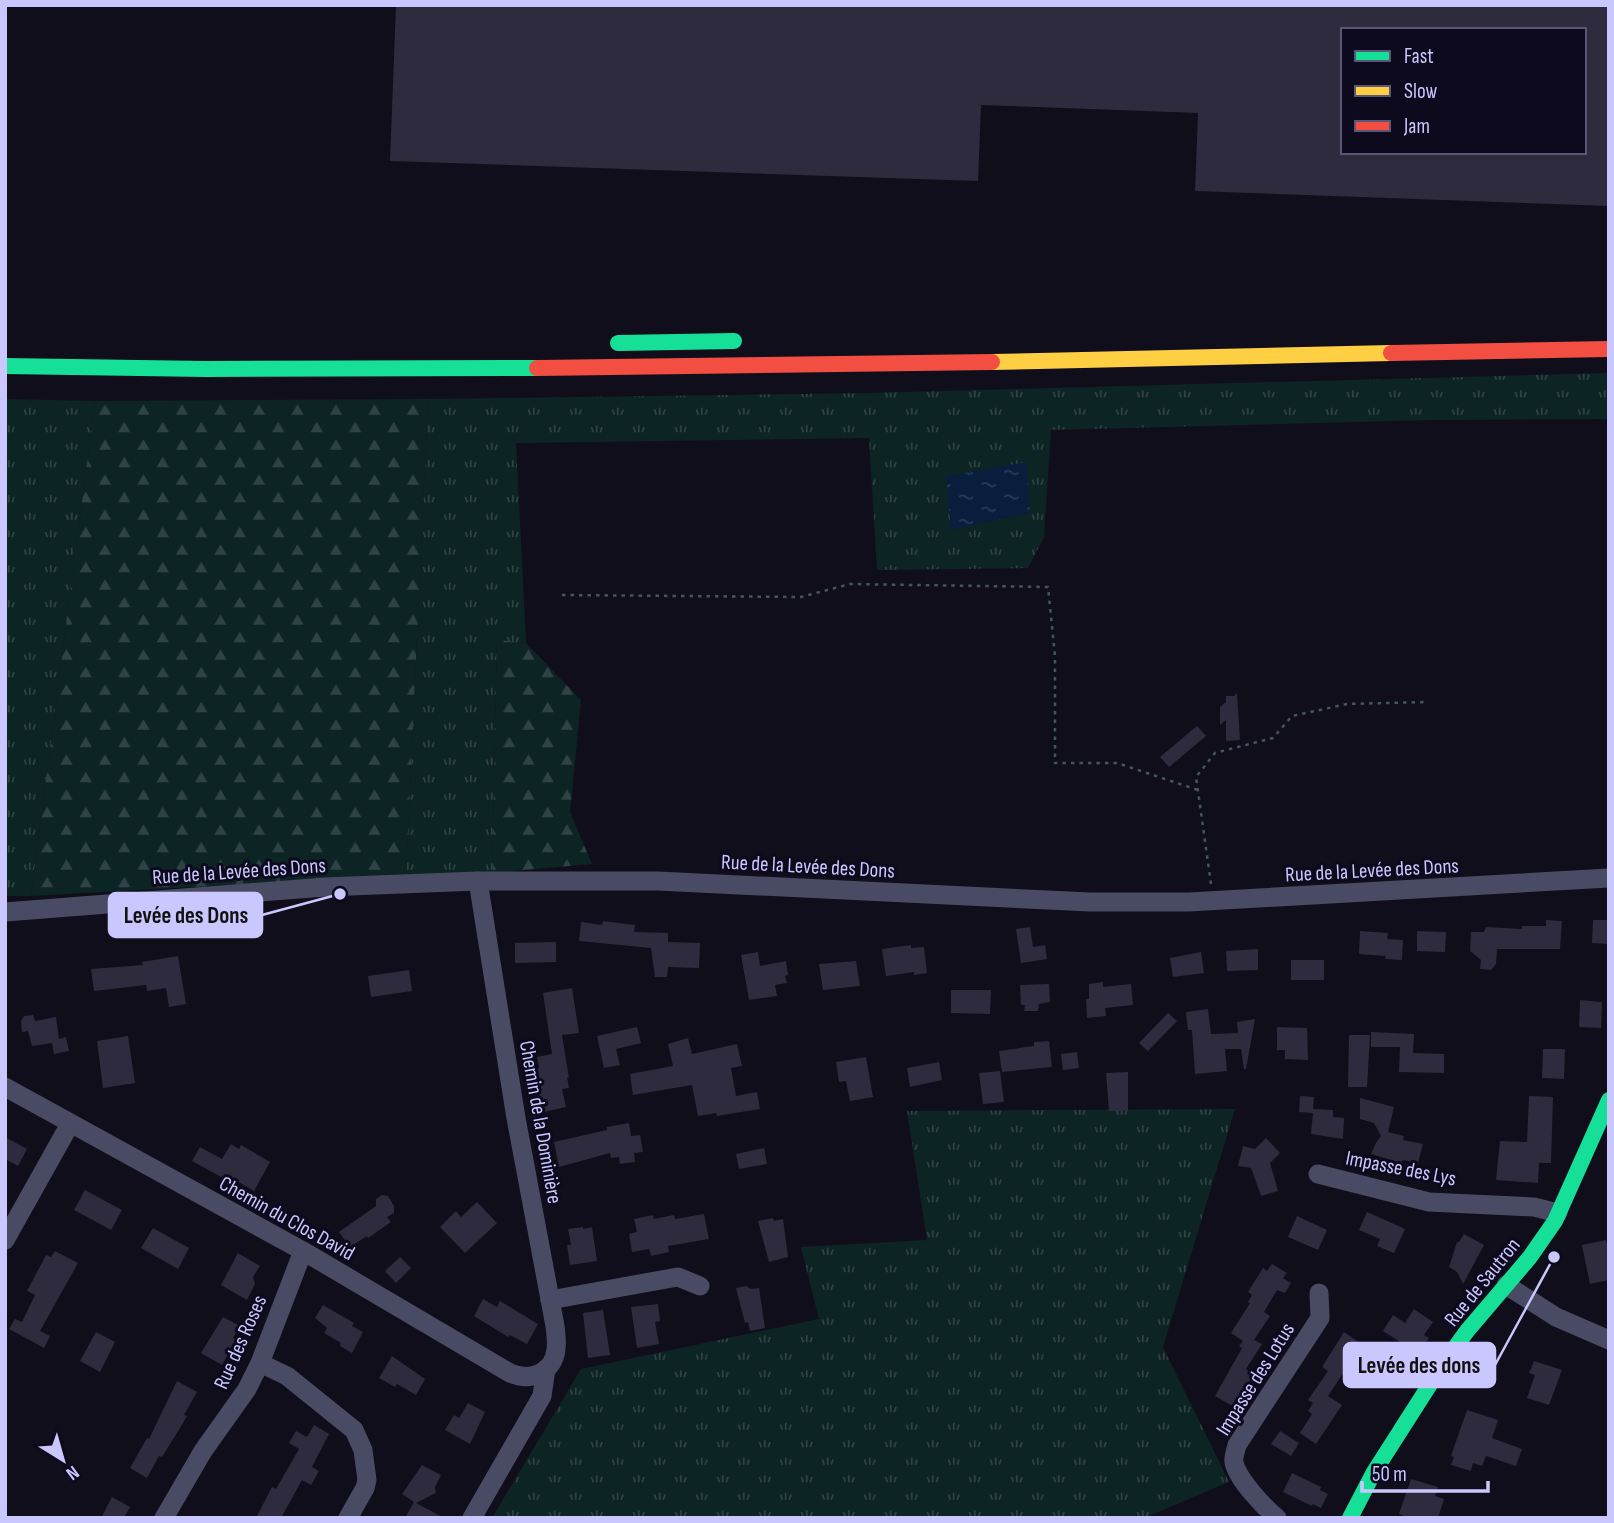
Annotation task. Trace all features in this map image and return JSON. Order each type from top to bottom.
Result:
[{"type":"main road","points":[[595,343],[756,341]]},
{"type":"main road","points":[[5,366],[354,369],[655,367],[1609,349]]},
{"type":"main road","name":"Rue de Sautron","points":[[1350,1518],[1386,1452],[1443,1364],[1543,1240],[1609,1100]]},
{"type":"street","name":"Rue de la Levée des Dons","points":[[5,912],[325,887],[478,881],[657,881],[1090,902],[1213,901],[1609,878]]},
{"type":"street","name":"Chemin de la Dominière","points":[[472,1518],[542,1396],[546,1368],[556,1352],[550,1300],[516,1118],[478,881]]},
{"type":"street","name":"Chemin du Clos David","points":[[5,1087],[303,1251],[510,1373],[526,1378],[541,1373],[546,1368]]},
{"type":"street","points":[[5,1240],[71,1124]]},
{"type":"street","name":"Impasse des Lys","points":[[1318,1174],[1429,1202],[1534,1208],[1558,1213]]},
{"type":"street","name":"Rue des Roses","points":[[164,1518],[203,1451],[247,1389],[260,1363],[303,1251]]},
{"type":"street","points":[[550,1300],[678,1277],[700,1286]]},
{"type":"street","points":[[1507,1285],[1556,1317],[1609,1340]]},
{"type":"street","name":"Impasse des Lotus","points":[[1277,1518],[1266,1509],[1240,1476],[1234,1461],[1237,1445],[1320,1318],[1319,1293]]},
{"type":"street","points":[[260,1363],[288,1376],[354,1430],[363,1450],[367,1480],[348,1518]]},
{"type":"path","points":[[562,595],[801,597],[850,584],[1048,587],[1055,656],[1055,764],[1117,763],[1198,790]]},
{"type":"path","points":[[1213,901],[1196,776],[1215,753],[1273,738],[1292,716],[1347,704],[1427,702]]},
{"type":"green space","points":[[1609,373],[1609,419],[1431,420],[1051,430],[1044,537],[1028,568],[877,570],[869,438],[516,443],[526,643],[497,641],[492,873],[406,875],[428,399],[868,393]]},
{"type":"green space","points":[[5,399],[95,401],[31,896],[5,896]]},
{"type":"green space","points":[[428,399],[406,875],[31,896],[95,401]]},
{"type":"green space","points":[[497,640],[526,643],[581,700],[570,812],[592,864],[492,873]]},
{"type":"green space","points":[[1235,1109],[1163,1347],[1229,1482],[1144,1518],[492,1518],[581,1369],[819,1319],[801,1247],[927,1240],[907,1111]]},
{"type":"water","points":[[1027,462],[1030,513],[951,530],[946,476]]},
{"type":"building","points":[[396,5],[1609,5],[1609,206],[1195,191],[1198,113],[981,105],[978,181],[390,161]]},
{"type":"building","points":[[1237,693],[1240,740],[1226,741],[1226,720],[1220,725],[1220,707],[1226,702],[1226,696],[1234,696]]},
{"type":"building","points":[[1197,726],[1206,736],[1169,767],[1160,757]]},
{"type":"building","points":[[1546,920],[1562,921],[1560,949],[1497,949],[1496,964],[1491,970],[1480,969],[1481,960],[1470,951],[1471,932],[1484,932],[1486,927],[1522,929],[1522,926],[1546,926]]},
{"type":"building","points":[[1593,920],[1609,920],[1609,944],[1592,943]]},
{"type":"building","points":[[603,921],[635,925],[634,932],[668,933],[668,942],[700,943],[699,968],[668,967],[667,977],[655,977],[651,948],[579,941],[581,922],[602,925]]},
{"type":"building","points":[[1030,927],[1033,947],[1045,945],[1047,959],[1021,963],[1016,929]]},
{"type":"building","points":[[1360,931],[1388,933],[1387,939],[1403,940],[1402,960],[1359,954]]},
{"type":"building","points":[[1417,931],[1446,932],[1445,952],[1417,951]]},
{"type":"building","points":[[556,942],[556,962],[515,963],[515,943]]},
{"type":"building","points":[[911,945],[911,948],[924,947],[927,973],[886,976],[882,949]]},
{"type":"building","points":[[1258,949],[1258,970],[1227,971],[1226,951]]},
{"type":"building","points":[[758,952],[760,966],[786,961],[787,983],[775,985],[777,996],[749,1000],[741,955]]},
{"type":"building","points":[[1201,952],[1204,973],[1173,977],[1170,958]]},
{"type":"building","points":[[178,956],[186,1004],[169,1007],[166,988],[147,991],[146,985],[94,991],[91,969],[143,965],[142,962]]},
{"type":"building","points":[[1291,960],[1324,960],[1324,980],[1291,980]]},
{"type":"building","points":[[856,961],[860,986],[823,990],[819,964]]},
{"type":"building","points":[[409,970],[412,991],[371,997],[368,976]]},
{"type":"building","points":[[1103,982],[1103,987],[1131,984],[1133,1005],[1105,1008],[1106,1016],[1087,1018],[1086,999],[1089,999],[1089,984]]},
{"type":"building","points":[[1049,984],[1050,1002],[1039,1004],[1038,1011],[1024,1011],[1020,985]]},
{"type":"building","points":[[572,988],[579,1033],[562,1035],[569,1078],[567,1077],[569,1088],[562,1089],[566,1107],[544,1112],[532,1070],[539,1068],[537,1057],[552,1054],[543,993]]},
{"type":"building","points":[[951,990],[991,990],[990,1014],[951,1013]]},
{"type":"building","points":[[1580,1000],[1602,1002],[1601,1028],[1579,1027]]},
{"type":"building","points":[[1208,1009],[1211,1034],[1238,1033],[1237,1022],[1255,1019],[1246,1069],[1241,1049],[1225,1049],[1227,1071],[1195,1074],[1192,1030],[1188,1030],[1186,1012]]},
{"type":"building","points":[[1168,1013],[1177,1021],[1148,1051],[1139,1043]]},
{"type":"building","points":[[33,1015],[35,1021],[56,1017],[59,1039],[66,1037],[69,1051],[54,1054],[52,1043],[32,1046],[28,1031],[22,1032],[21,1021],[24,1016]]},
{"type":"building","points":[[637,1027],[641,1043],[616,1049],[620,1065],[604,1068],[597,1036]]},
{"type":"building","points":[[1277,1027],[1307,1028],[1308,1060],[1285,1059],[1285,1050],[1277,1050]]},
{"type":"building","points":[[1371,1032],[1414,1034],[1413,1053],[1444,1054],[1444,1073],[1399,1072],[1400,1047],[1371,1047]]},
{"type":"building","points":[[1349,1035],[1370,1035],[1367,1087],[1348,1087]]},
{"type":"building","points":[[128,1036],[135,1083],[103,1088],[97,1041]]},
{"type":"building","points":[[688,1038],[692,1054],[737,1044],[742,1066],[731,1068],[736,1096],[757,1092],[760,1109],[717,1116],[716,1113],[698,1116],[692,1085],[633,1095],[630,1074],[673,1066],[668,1044]]},
{"type":"building","points":[[1049,1041],[1052,1067],[1002,1072],[999,1051]]},
{"type":"building","points":[[1543,1049],[1565,1049],[1564,1079],[1542,1078]]},
{"type":"building","points":[[1077,1052],[1079,1068],[1063,1070],[1061,1054]]},
{"type":"building","points":[[866,1057],[873,1097],[850,1101],[846,1081],[839,1082],[836,1062]]},
{"type":"building","points":[[939,1062],[942,1080],[910,1087],[907,1068]]},
{"type":"building","points":[[1000,1071],[1004,1102],[983,1104],[979,1073]]},
{"type":"building","points":[[1128,1072],[1128,1111],[1109,1111],[1106,1073]]},
{"type":"building","points":[[1300,1096],[1314,1097],[1313,1109],[1333,1110],[1333,1117],[1344,1118],[1343,1139],[1311,1134],[1313,1113],[1299,1112]]},
{"type":"building","points":[[1529,1096],[1553,1097],[1551,1163],[1539,1163],[1538,1183],[1496,1180],[1500,1141],[1527,1142]]},
{"type":"building","points":[[1360,1098],[1394,1107],[1388,1132],[1404,1136],[1403,1140],[1423,1144],[1418,1163],[1403,1160],[1401,1163],[1371,1154],[1381,1136],[1374,1123],[1360,1119]]},
{"type":"building","points":[[629,1123],[631,1136],[640,1135],[643,1152],[634,1153],[635,1162],[620,1164],[619,1157],[611,1158],[610,1153],[559,1167],[554,1142]]},
{"type":"building","points":[[5,1137],[27,1149],[18,1166],[5,1159]]},
{"type":"building","points":[[1266,1138],[1280,1153],[1270,1163],[1278,1191],[1261,1196],[1251,1168],[1238,1166],[1243,1146],[1255,1149]]},
{"type":"building","points":[[231,1144],[239,1149],[241,1145],[270,1162],[254,1191],[225,1174],[223,1178],[192,1161],[200,1147],[222,1159]]},
{"type":"building","points":[[764,1148],[767,1164],[739,1169],[736,1154]]},
{"type":"building","points":[[85,1190],[122,1210],[111,1230],[74,1210]]},
{"type":"building","points":[[382,1195],[388,1196],[394,1206],[394,1213],[387,1217],[391,1222],[350,1247],[339,1232],[376,1206],[376,1199]]},
{"type":"building","points":[[477,1202],[497,1223],[465,1253],[440,1227],[456,1211],[461,1217]]},
{"type":"building","points":[[1367,1212],[1405,1229],[1394,1253],[1377,1246],[1380,1239],[1359,1230]]},
{"type":"building","points":[[704,1214],[709,1239],[668,1246],[669,1252],[651,1256],[649,1249],[632,1252],[629,1234],[637,1232],[634,1219],[674,1215],[675,1219]]},
{"type":"building","points":[[1297,1216],[1327,1230],[1318,1250],[1288,1237]]},
{"type":"building","points":[[773,1218],[774,1221],[783,1219],[788,1257],[769,1262],[758,1221]]},
{"type":"building","points":[[592,1227],[597,1261],[570,1265],[567,1245],[571,1245],[568,1229]]},
{"type":"building","points":[[153,1228],[189,1248],[178,1269],[141,1248]]},
{"type":"building","points":[[1464,1234],[1484,1245],[1463,1284],[1457,1272],[1449,1267],[1457,1242]]},
{"type":"building","points":[[1606,1240],[1609,1280],[1590,1284],[1582,1245]]},
{"type":"building","points":[[55,1251],[78,1263],[40,1331],[50,1336],[44,1348],[9,1329],[15,1319],[22,1322],[35,1295],[27,1291],[46,1255],[51,1257]]},
{"type":"building","points":[[238,1253],[260,1266],[253,1277],[255,1284],[247,1300],[221,1285]]},
{"type":"building","points":[[400,1257],[411,1268],[396,1283],[385,1271]]},
{"type":"building","points":[[1272,1264],[1287,1273],[1283,1278],[1291,1283],[1285,1293],[1277,1290],[1264,1312],[1270,1316],[1254,1340],[1262,1344],[1246,1369],[1254,1374],[1236,1408],[1215,1396],[1242,1348],[1239,1346],[1243,1341],[1231,1333],[1250,1303],[1248,1302],[1252,1295],[1248,1292],[1263,1268],[1267,1271]]},
{"type":"building","points":[[746,1286],[751,1289],[759,1288],[765,1328],[750,1331],[748,1322],[745,1323],[736,1288]]},
{"type":"building","points":[[483,1299],[497,1307],[500,1301],[538,1324],[527,1344],[510,1335],[508,1337],[474,1316]]},
{"type":"building","points":[[658,1304],[660,1321],[655,1322],[659,1344],[637,1348],[631,1307]]},
{"type":"building","points":[[323,1305],[354,1323],[352,1326],[363,1332],[352,1353],[324,1333],[327,1328],[315,1318]]},
{"type":"building","points":[[1414,1309],[1433,1322],[1424,1335],[1429,1338],[1419,1354],[1383,1331],[1393,1315],[1405,1323]]},
{"type":"building","points":[[603,1310],[610,1355],[588,1358],[583,1313]]},
{"type":"building","points":[[223,1317],[240,1326],[222,1365],[201,1353]]},
{"type":"building","points":[[96,1332],[115,1342],[100,1372],[80,1361]]},
{"type":"building","points":[[1344,1332],[1360,1343],[1350,1357],[1358,1362],[1349,1375],[1344,1372],[1328,1396],[1342,1405],[1316,1444],[1300,1433],[1312,1414],[1308,1411],[1313,1403],[1308,1400],[1328,1371],[1322,1367]]},
{"type":"building","points":[[392,1356],[425,1379],[416,1395],[379,1378]]},
{"type":"building","points":[[1534,1361],[1562,1370],[1549,1405],[1527,1398],[1535,1375],[1529,1373]]},
{"type":"building","points":[[177,1381],[197,1392],[184,1415],[187,1416],[147,1478],[130,1468],[147,1438],[149,1439]]},
{"type":"building","points":[[468,1403],[485,1412],[470,1444],[445,1430],[454,1415],[459,1418]]},
{"type":"building","points":[[1467,1410],[1498,1420],[1492,1438],[1522,1449],[1516,1466],[1486,1456],[1482,1466],[1473,1463],[1471,1471],[1451,1465],[1454,1457],[1451,1456]]},
{"type":"building","points":[[314,1425],[329,1434],[312,1467],[319,1471],[311,1485],[302,1480],[281,1518],[256,1518],[272,1487],[276,1489],[299,1449],[289,1443],[296,1431],[307,1437]]},
{"type":"building","points":[[1280,1431],[1299,1443],[1291,1456],[1271,1444]]},
{"type":"building","points":[[422,1465],[441,1475],[435,1487],[436,1493],[416,1503],[444,1518],[405,1518],[414,1502],[402,1494]]},
{"type":"building","points":[[1292,1473],[1321,1487],[1320,1490],[1328,1494],[1321,1508],[1283,1492]]},
{"type":"building","points":[[1411,1479],[1438,1487],[1435,1496],[1444,1499],[1438,1518],[1410,1518],[1399,1514]]},
{"type":"building","points":[[112,1497],[130,1507],[124,1518],[101,1518]]},
{"type":"traffic: fast","points":[[618,343],[734,341]]},
{"type":"traffic: fast","points":[[5,366],[206,369],[537,368]]},
{"type":"traffic: fast","points":[[1350,1518],[1374,1472],[1443,1364],[1467,1331],[1530,1257],[1555,1221],[1609,1100]]},
{"type":"traffic: slow","points":[[992,362],[1391,353]]},
{"type":"traffic: jam","points":[[1391,353],[1609,349]]},
{"type":"traffic: jam","points":[[537,368],[992,362]]},
{"type":"place","name":"Levée des Dons","points":[[340,894]]},
{"type":"place","name":"Levée des dons","points":[[1554,1257]]}]
